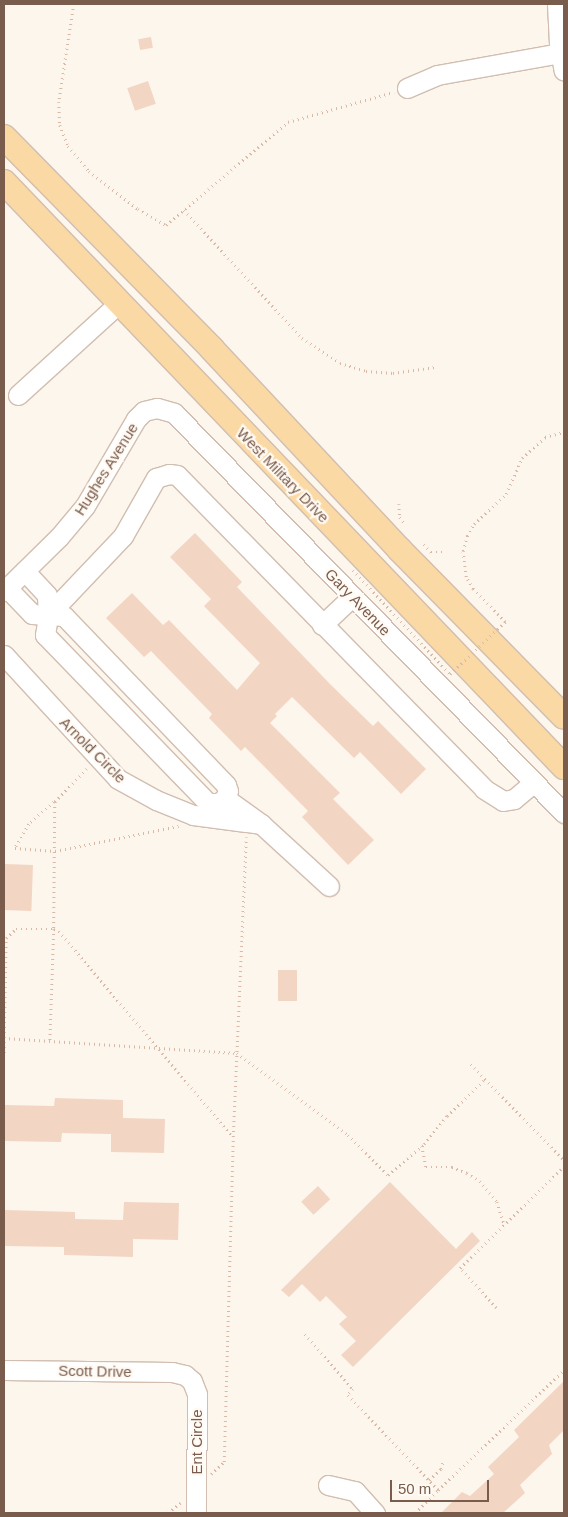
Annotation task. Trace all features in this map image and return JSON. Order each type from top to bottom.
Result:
[{"type":"main road","points":[[4,137],[212,349],[400,549],[564,717]]},
{"type":"main road","name":"West Military Drive","points":[[4,182],[564,767]]},
{"type":"street","points":[[407,88],[437,75],[563,62],[557,4]]},
{"type":"street","points":[[18,395],[119,303]]},
{"type":"street","name":"Gary Avenue","points":[[144,411],[157,408],[174,412],[564,813]]},
{"type":"street","name":"Hughes Avenue","points":[[6,589],[59,537],[85,506],[123,438],[144,411]]},
{"type":"street","points":[[48,615],[123,536],[156,478],[169,474],[177,475],[484,789],[503,801],[514,799],[534,782]]},
{"type":"street","points":[[6,589],[32,614],[48,615],[64,616],[226,785],[228,791],[226,798],[219,803],[208,803],[203,807],[49,642],[45,635],[48,615],[47,595],[25,571]]},
{"type":"street","points":[[322,625],[353,596]]},
{"type":"street","name":"Arnold Circle","points":[[4,655],[118,779],[156,800],[193,814],[203,807],[254,829]]},
{"type":"street","points":[[226,798],[254,829],[328,886]]},
{"type":"street","name":"Scott Drive","points":[[4,1370],[172,1372],[185,1375]]},
{"type":"street","name":"Ent Circle","points":[[185,1375],[192,1382],[197,1394],[196,1513]]},
{"type":"street","points":[[328,1485],[355,1491],[375,1513]]},
{"type":"path","points":[[74,4],[59,102],[60,125],[68,146],[89,171],[138,210],[166,225],[288,122],[407,88]]},
{"type":"path","points":[[4,47],[9,48]]},
{"type":"path","points":[[184,210],[302,338],[340,363],[366,371],[392,373],[436,367]]},
{"type":"path","points":[[353,570],[450,674],[505,622],[473,589],[466,577],[463,552],[467,536],[474,524],[506,494],[522,458],[545,437],[564,432]]},
{"type":"path","points":[[399,504],[400,517],[406,525]]},
{"type":"path","points":[[424,544],[431,552],[442,552]]},
{"type":"path","points":[[98,759],[55,802],[29,824],[15,848],[55,851],[179,826]]},
{"type":"path","points":[[50,1041],[54,929],[55,802]]},
{"type":"path","points":[[168,1513],[224,1462],[233,1137],[237,1053],[254,829]]},
{"type":"path","points":[[4,1053],[4,966],[6,938],[16,929],[54,929],[59,931],[233,1137]]},
{"type":"path","points":[[4,1038],[237,1053],[348,1135],[388,1175],[422,1146],[448,1116],[485,1079]]},
{"type":"path","points":[[471,1064],[564,1160]]},
{"type":"path","points":[[422,1146],[426,1167],[452,1168],[467,1172],[480,1181],[497,1202],[504,1224]]},
{"type":"path","points":[[496,1308],[460,1268],[564,1166]]},
{"type":"path","points":[[305,1334],[353,1389],[348,1394],[438,1490]]},
{"type":"path","points":[[415,1513],[564,1370]]},
{"type":"path","points":[[429,1480],[441,1469],[443,1460]]},
{"type":"building","points":[[151,37],[153,48],[140,50],[138,39]]},
{"type":"building","points":[[148,81],[156,104],[135,111],[127,88]]},
{"type":"building","points":[[195,533],[242,582],[237,587],[330,684],[373,726],[378,721],[426,769],[401,794],[360,752],[354,758],[292,697],[275,714],[277,716],[270,723],[340,793],[333,799],[374,840],[348,865],[302,817],[308,811],[245,747],[241,751],[209,718],[212,714],[151,651],[144,657],[106,618],[132,593],[163,625],[169,620],[237,690],[260,663],[204,606],[211,599],[170,557]]},
{"type":"building","points":[[4,864],[33,865],[31,911],[4,910]]},
{"type":"building","points":[[278,970],[297,970],[297,1001],[278,1001]]},
{"type":"building","points":[[55,1098],[123,1100],[123,1118],[165,1119],[164,1153],[111,1152],[111,1134],[62,1133],[61,1142],[4,1141],[4,1105],[54,1106]]},
{"type":"building","points":[[390,1182],[456,1249],[472,1232],[480,1241],[353,1367],[341,1355],[356,1341],[339,1324],[347,1317],[326,1296],[320,1302],[302,1284],[289,1297],[281,1290]]},
{"type":"building","points":[[318,1186],[330,1199],[313,1215],[301,1202]]},
{"type":"building","points":[[124,1202],[179,1203],[178,1240],[133,1239],[133,1257],[64,1255],[64,1247],[4,1246],[4,1210],[75,1212],[75,1219],[123,1220]]},
{"type":"building","points":[[564,1381],[564,1430],[549,1445],[552,1454],[520,1485],[525,1493],[503,1513],[441,1513],[462,1492],[470,1496],[494,1474],[488,1467],[519,1437],[514,1430]]}]
